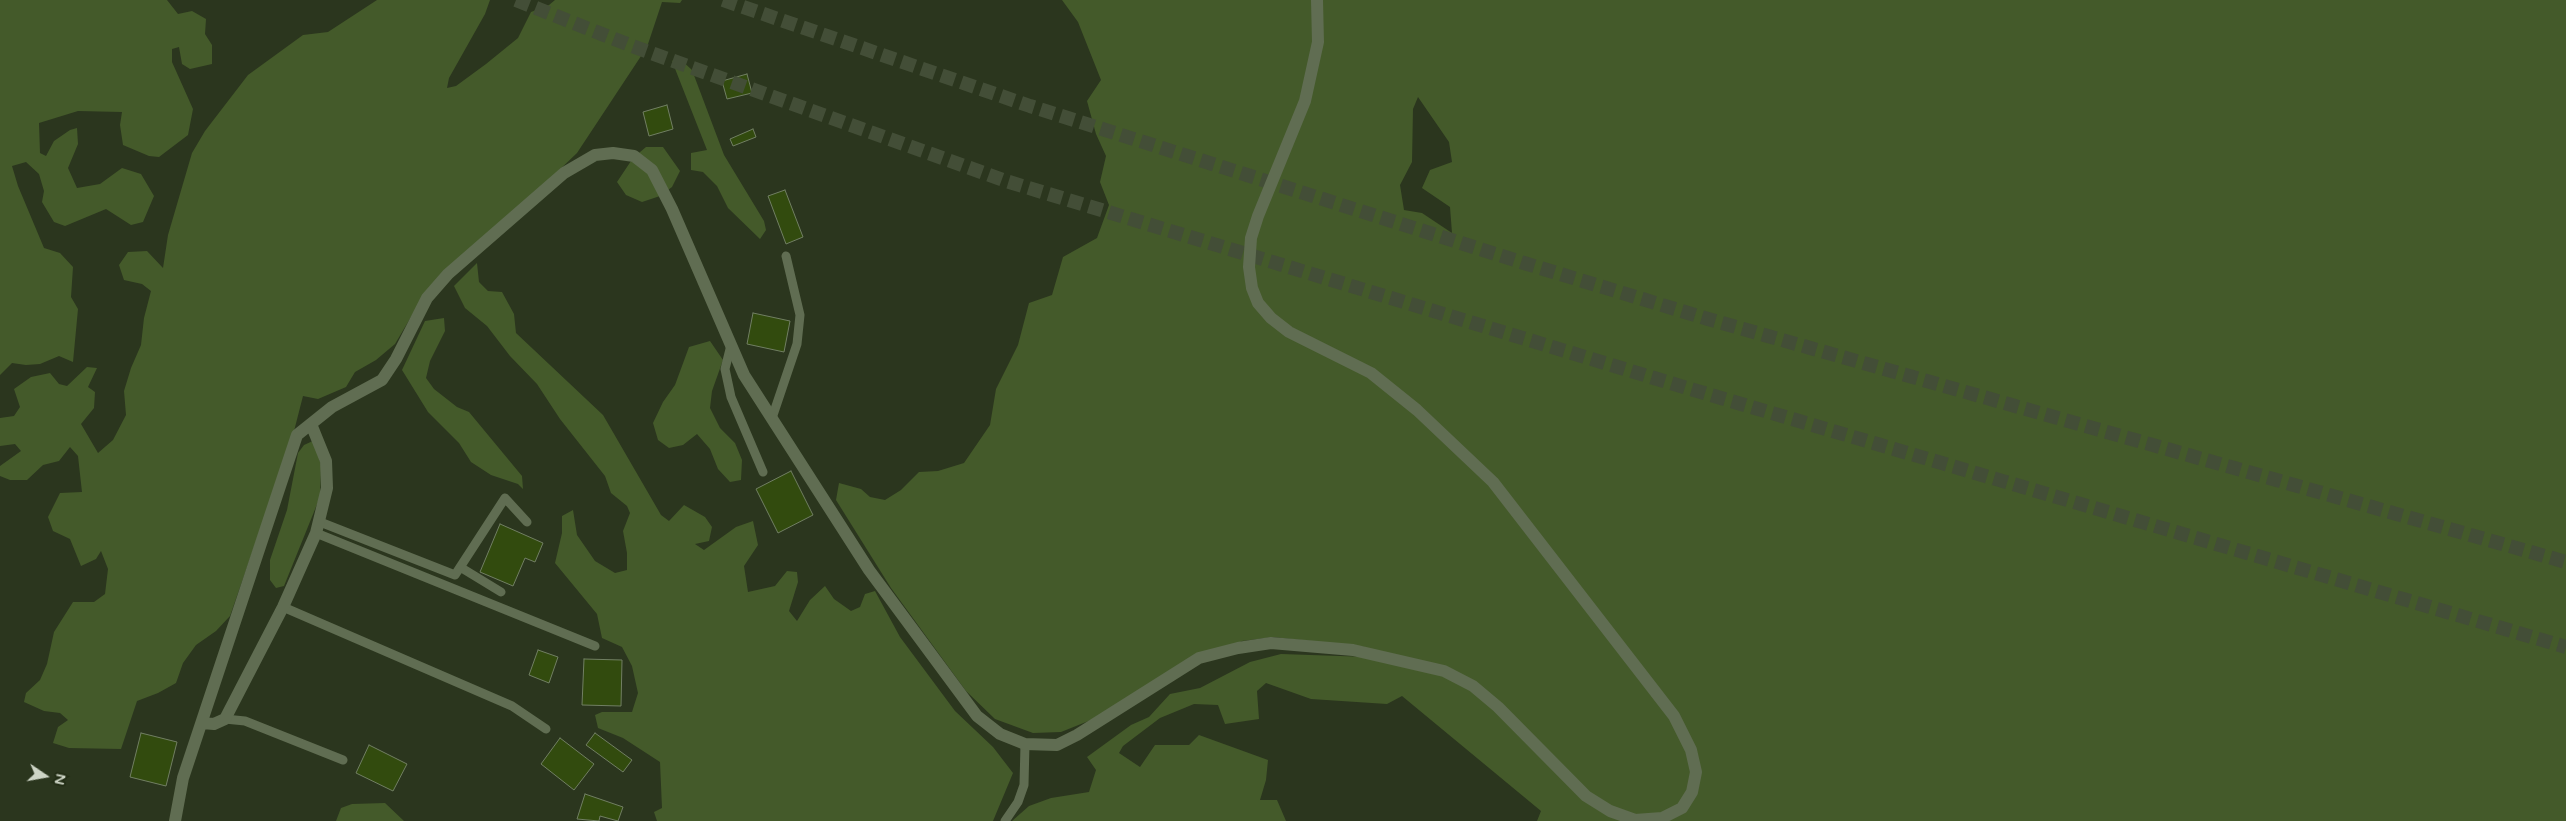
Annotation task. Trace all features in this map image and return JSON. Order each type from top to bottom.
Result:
[{"type":"street","points":[[175,821],[184,778],[297,435],[332,407],[382,380],[396,359],[427,298],[448,274],[564,173],[595,155],[613,153],[634,156],[652,170],[672,209],[744,375],[869,570],[977,716],[1000,734],[1026,744],[1057,745],[1077,735],[1199,658],[1238,648],[1271,643],[1354,650],[1444,671],[1473,686],[1498,707],[1586,796],[1618,814],[1635,820],[1662,818],[1682,808],[1692,792],[1696,772],[1691,750],[1674,716],[1493,482],[1417,410],[1371,373],[1289,332],[1271,318],[1258,303],[1252,288],[1249,267],[1251,238],[1258,216],[1305,101],[1318,42],[1317,0]]},
{"type":"street","points":[[202,722],[214,724],[225,719],[283,607],[318,527],[326,488],[326,460],[311,424]]},
{"type":"lane","points":[[772,418],[797,344],[800,315],[786,256]]},
{"type":"lane","points":[[731,345],[725,369],[731,397],[763,472]]},
{"type":"lane","points":[[318,527],[455,575],[505,498],[527,522]]},
{"type":"lane","points":[[318,527],[595,646]]},
{"type":"lane","points":[[460,567],[501,592]]},
{"type":"lane","points":[[283,607],[512,706],[546,729]]},
{"type":"lane","points":[[225,719],[245,721],[342,760]]},
{"type":"lane","points":[[1005,821],[1018,802],[1024,785],[1026,744]]},
{"type":"green space","points":[[0,0],[167,0],[178,14],[192,11],[206,19],[205,34],[212,45],[212,64],[190,69],[182,64],[179,47],[172,49],[172,62],[193,109],[188,135],[159,157],[149,156],[123,145],[120,125],[122,112],[78,111],[39,123],[40,153],[46,156],[54,141],[70,130],[77,128],[78,144],[68,168],[77,188],[100,184],[122,168],[141,174],[154,196],[143,222],[131,225],[106,209],[65,226],[54,222],[42,202],[44,191],[39,174],[26,162],[12,166],[18,186],[44,248],[60,253],[73,267],[71,297],[78,309],[73,362],[59,356],[40,364],[12,363],[0,375]]},
{"type":"green space","points":[[377,0],[490,0],[485,14],[449,78],[447,88],[456,86],[518,38],[531,12],[549,5],[555,0],[682,0],[680,3],[662,2],[647,47],[577,153],[418,305],[395,344],[376,360],[355,372],[346,387],[318,399],[303,396],[293,435],[230,616],[216,631],[196,645],[183,663],[176,683],[158,693],[137,701],[121,749],[69,748],[53,743],[58,727],[68,720],[60,713],[44,711],[24,702],[26,693],[40,680],[47,664],[54,632],[73,602],[94,602],[105,594],[108,569],[101,551],[96,559],[81,566],[70,539],[53,531],[48,517],[60,493],[82,492],[78,456],[70,447],[59,461],[43,465],[27,480],[10,480],[0,476],[0,466],[21,451],[15,444],[0,446],[0,418],[14,416],[20,407],[14,389],[31,377],[50,373],[59,384],[67,386],[87,367],[97,368],[88,387],[95,392],[94,408],[81,424],[98,453],[113,440],[126,415],[124,391],[141,345],[144,318],[151,291],[142,284],[124,280],[119,265],[128,252],[147,251],[163,268],[168,235],[192,153],[205,131],[248,75],[303,35],[328,32]]},
{"type":"green space","points":[[1062,0],[2566,0],[2566,821],[1537,821],[1541,811],[1402,696],[1387,704],[1311,699],[1266,683],[1257,691],[1259,719],[1225,724],[1218,705],[1194,704],[1160,718],[1123,746],[1119,753],[1140,767],[1155,745],[1189,745],[1199,735],[1268,760],[1266,780],[1260,800],[1277,800],[1286,821],[1012,821],[1029,806],[1051,798],[1089,792],[1096,770],[1087,757],[1131,725],[1149,717],[1170,694],[1200,688],[1250,662],[1281,654],[1369,657],[1365,647],[1273,637],[1242,641],[1096,718],[1061,732],[1033,733],[995,719],[966,691],[891,588],[836,500],[839,483],[861,489],[870,497],[885,500],[901,490],[919,472],[938,471],[964,463],[990,425],[996,389],[1018,345],[1029,303],[1052,295],[1063,257],[1097,238],[1109,205],[1100,182],[1106,156],[1096,134],[1087,101],[1101,80],[1078,22]],"holes":[[[1418,97],[1449,142],[1452,162],[1430,170],[1422,188],[1450,207],[1452,233],[1422,213],[1404,210],[1400,185],[1412,162],[1413,109]]]},
{"type":"green space","points":[[678,57],[692,70],[724,155],[764,221],[766,230],[760,239],[728,208],[717,186],[703,172],[691,170],[691,153],[707,150],[672,61]]},
{"type":"green space","points":[[646,147],[663,147],[680,171],[672,187],[660,196],[642,202],[626,195],[617,182],[633,158]]},
{"type":"green space","points":[[477,263],[479,282],[488,291],[502,292],[514,314],[516,333],[603,415],[661,515],[669,521],[684,505],[705,517],[712,527],[709,541],[695,544],[704,550],[736,527],[753,521],[758,545],[744,566],[748,592],[775,586],[787,571],[797,572],[798,582],[789,611],[797,621],[810,600],[825,586],[834,599],[851,611],[860,607],[865,594],[875,591],[900,637],[955,711],[993,747],[1013,773],[993,821],[657,821],[654,812],[662,808],[660,762],[623,738],[598,728],[595,715],[602,712],[632,712],[638,693],[632,666],[622,647],[602,638],[597,614],[555,563],[562,533],[562,516],[573,510],[577,535],[595,561],[615,573],[627,570],[627,553],[623,531],[630,513],[627,506],[611,493],[605,476],[560,419],[537,384],[510,356],[487,326],[465,308],[454,286]]},
{"type":"green space","points":[[444,318],[445,331],[430,361],[426,378],[434,389],[457,407],[469,412],[522,476],[523,489],[518,484],[491,475],[471,462],[459,443],[428,412],[402,370],[425,321]]},
{"type":"green space","points":[[710,341],[723,360],[712,391],[710,408],[720,428],[735,443],[742,460],[741,480],[730,482],[718,469],[710,449],[697,434],[683,445],[669,448],[658,440],[653,423],[663,402],[675,385],[689,347]]},
{"type":"green space","points":[[315,440],[321,466],[320,497],[284,586],[276,588],[270,580],[270,560],[287,510],[298,453],[304,445]]},
{"type":"green space","points":[[385,803],[404,821],[336,821],[341,808],[352,804]]},
{"type":"building","points":[[747,74],[752,93],[727,99],[722,81]]},
{"type":"building","points":[[667,105],[673,129],[649,136],[643,112]]},
{"type":"building","points":[[753,129],[756,137],[733,146],[730,139]]},
{"type":"building","points":[[785,190],[803,237],[786,244],[768,196]]},
{"type":"building","points":[[753,313],[790,321],[784,352],[747,344]]},
{"type":"building","points":[[791,471],[813,515],[778,533],[756,489]]},
{"type":"building","points":[[500,524],[543,543],[535,562],[525,558],[513,586],[480,572]]},
{"type":"building","points":[[538,650],[558,657],[549,683],[529,675]]},
{"type":"building","points":[[584,659],[622,660],[621,706],[582,705]]},
{"type":"building","points":[[141,733],[177,742],[166,786],[130,777]]},
{"type":"building","points":[[595,733],[632,760],[623,772],[586,745]]},
{"type":"building","points":[[560,738],[594,764],[574,790],[541,764]]},
{"type":"building","points":[[369,745],[407,764],[393,791],[356,773]]},
{"type":"building","points":[[585,794],[623,807],[618,821],[600,816],[599,821],[577,819]]},
{"type":"tunnel","points":[[516,0],[632,46],[1006,181],[1687,388],[2566,647]]},
{"type":"tunnel","points":[[723,0],[1030,106],[1524,263],[1708,319],[2566,562]]}]
